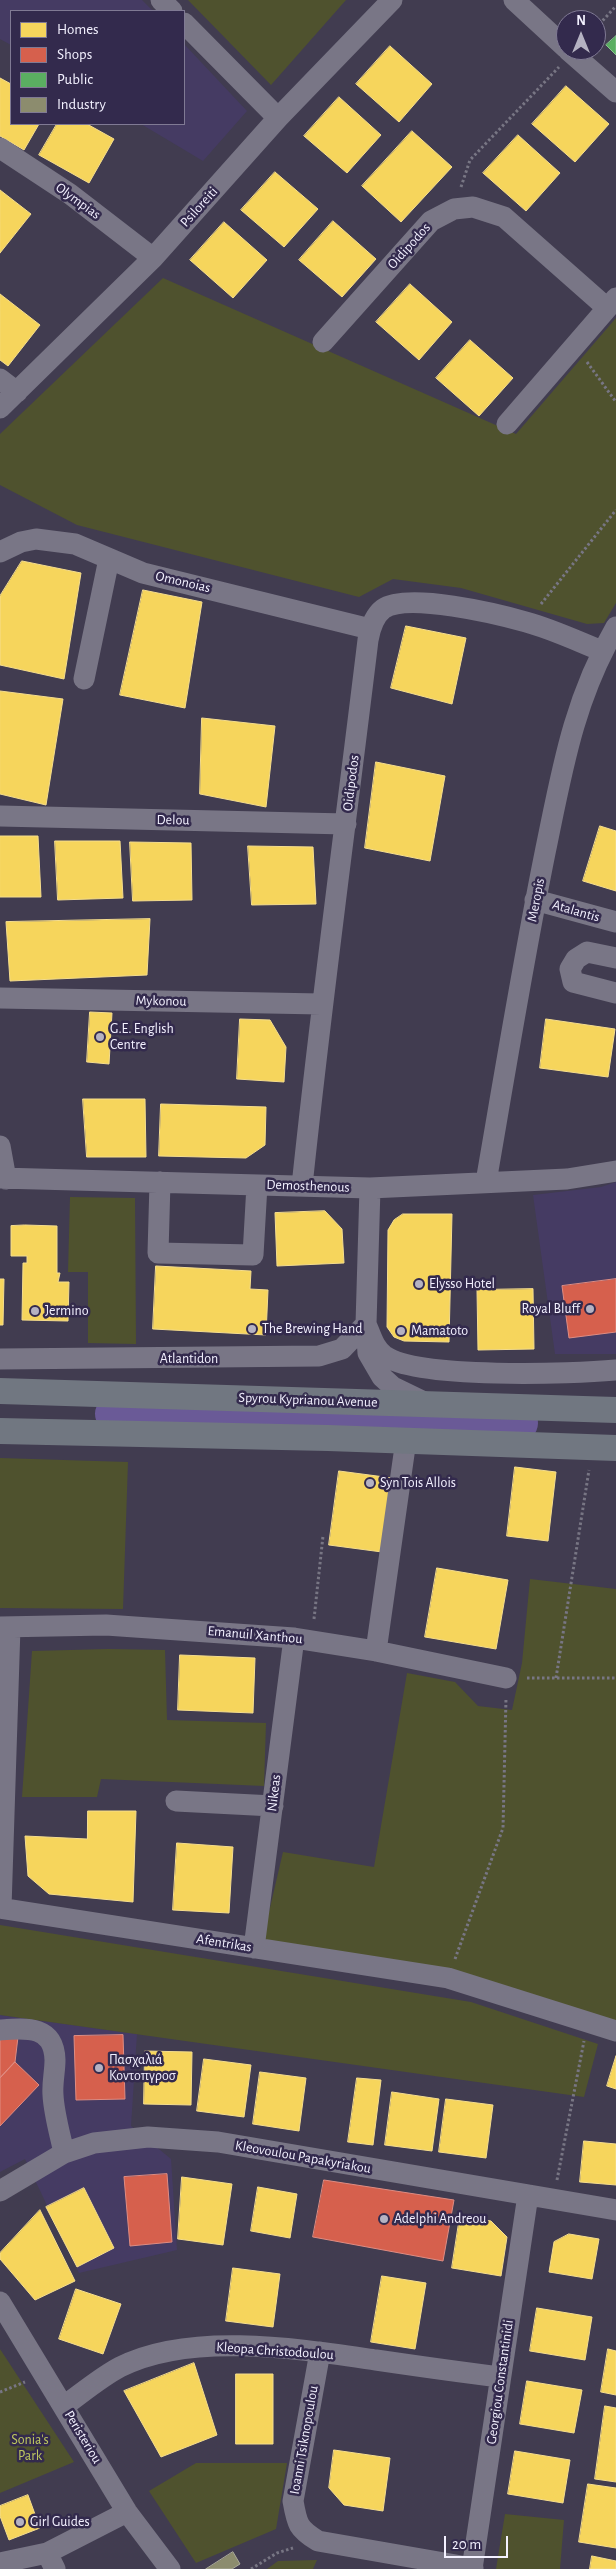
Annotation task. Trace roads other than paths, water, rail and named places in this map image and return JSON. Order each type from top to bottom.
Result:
[{"type":"main road","name":"Spyrou Kyprianou Avenue","points":[[0,1392],[616,1410]]},
{"type":"main road","points":[[0,1431],[406,1440],[605,1447]]},
{"type":"street","points":[[161,0],[171,10]]},
{"type":"street","name":"Psiloreiti","points":[[0,408],[153,258],[278,118],[392,0]]},
{"type":"street","points":[[514,0],[556,38]]},
{"type":"street","points":[[185,24],[278,118]]},
{"type":"street","points":[[580,60],[616,92]]},
{"type":"street","name":"Olympias","points":[[0,148],[70,194],[153,258]]},
{"type":"street","name":"Oidipodos","points":[[323,342],[431,221],[454,209],[473,207],[504,216],[612,303],[507,424]]},
{"type":"street","points":[[0,379],[17,392]]},
{"type":"street","name":"Omonoias","points":[[0,552],[21,542],[52,539],[74,544],[143,573],[370,629]]},
{"type":"street","points":[[84,679],[109,559]]},
{"type":"street","name":"Oidipodos","points":[[302,1186],[321,1004],[370,629],[382,610],[389,606],[408,602],[440,604],[527,622],[602,651]]},
{"type":"street","name":"Meropis","points":[[486,1182],[536,900],[574,719],[602,651],[616,627]]},
{"type":"street","name":"Delou","points":[[0,816],[346,824]]},
{"type":"street","name":"Atalantis","points":[[536,900],[616,922]]},
{"type":"street","points":[[616,958],[587,952],[576,960],[570,969],[573,982],[616,993]]},
{"type":"street","name":"Mykonou","points":[[0,998],[321,1004]]},
{"type":"street","points":[[0,1146],[3,1178]]},
{"type":"street","name":"Demosthenous","points":[[3,1178],[370,1188],[567,1179],[616,1171]]},
{"type":"street","points":[[160,1182],[158,1253],[253,1255],[257,1185]]},
{"type":"street","points":[[370,1188],[366,1324],[368,1353],[382,1377],[393,1387],[426,1403]]},
{"type":"street","points":[[366,1324],[376,1349],[385,1356],[420,1367],[498,1372],[616,1370]]},
{"type":"street","name":"Atlantidon","points":[[0,1359],[320,1356],[342,1349],[366,1324]]},
{"type":"street","points":[[376,1651],[406,1440]]},
{"type":"street","name":"Emanuil Xanthou","points":[[5,1627],[106,1625],[294,1638],[376,1651],[506,1678]]},
{"type":"street","points":[[0,1908],[5,1627]]},
{"type":"street","name":"Nikeas","points":[[254,1948],[294,1638]]},
{"type":"street","points":[[176,1801],[273,1806]]},
{"type":"street","name":"Afentrikas","points":[[0,1908],[448,1978],[616,2031]]},
{"type":"street","points":[[0,2030],[27,2028],[42,2032],[50,2041],[55,2059],[53,2096],[64,2153]]},
{"type":"street","name":"Kleovoulou Papakyriakou","points":[[0,2192],[64,2153],[94,2143],[148,2137],[218,2142],[616,2210]]},
{"type":"street","name":"Georgiou Constantinidi","points":[[473,2568],[528,2195]]},
{"type":"street","name":"Peristeriou","points":[[0,2302],[127,2512],[170,2569]]},
{"type":"street","name":"Kleopa Christodoulou","points":[[64,2406],[120,2367],[158,2354],[190,2346],[233,2346],[320,2352],[500,2377]]},
{"type":"street","name":"Ioanni Tsiknopoulou","points":[[320,2352],[293,2501],[297,2521],[302,2532],[318,2541],[473,2568]]},
{"type":"street","points":[[0,2563],[51,2561],[127,2512]]},
{"type":"waterway","points":[[114,1414],[519,1423]]},
{"type":"place","name":"G.E. English Centre","points":[[100,1037]]},
{"type":"place","name":"Elysso Hotel","points":[[419,1284]]},
{"type":"place","name":"Royal Bluff","points":[[590,1309]]},
{"type":"place","name":"Jermino","points":[[35,1311]]},
{"type":"place","name":"The Brewing Hand","points":[[252,1329]]},
{"type":"place","name":"Mamatoto","points":[[401,1331]]},
{"type":"place","name":"Syn Tois Allois","points":[[370,1483]]},
{"type":"place","name":"Πασχαλιά Κοντοπγροσ","points":[[99,2068]]},
{"type":"place","name":"Adelphi Andreou","points":[[384,2219]]},
{"type":"place","name":"Girl Guides","points":[[20,2522]]},
{"type":"park label","name":"Sonia's Park","points":[[30,2448]]}]
